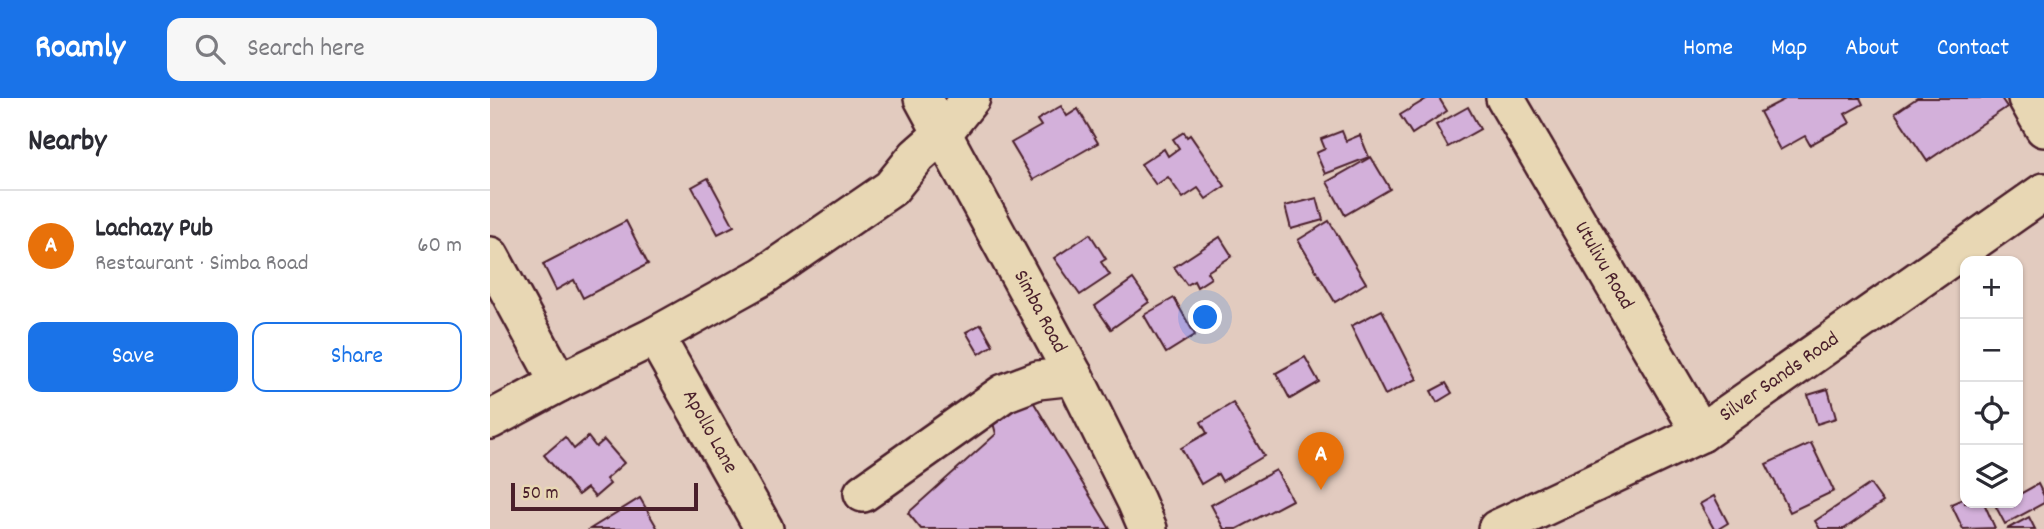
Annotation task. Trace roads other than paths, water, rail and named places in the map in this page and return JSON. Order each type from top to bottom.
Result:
[{"type":"street","name":"Simba Road","points":[[923,98],[1073,376],[1148,529]]},
{"type":"street","points":[[490,420],[655,336],[763,276],[891,188],[917,156],[943,133],[971,98]]},
{"type":"street","name":"Utulivu Road","points":[[1505,98],[1701,433]]},
{"type":"street","points":[[2027,98],[2044,128]]},
{"type":"street","name":"Silver Sands Road","points":[[1497,529],[1701,433],[2044,192]]},
{"type":"street","points":[[490,256],[559,383]]},
{"type":"street","name":"Apollo Lane","points":[[655,336],[764,529]]},
{"type":"street","points":[[863,494],[1004,393],[1038,380],[1073,376]]},
{"type":"place","name":"Lachazy Pub","points":[[1321,490]]}]
